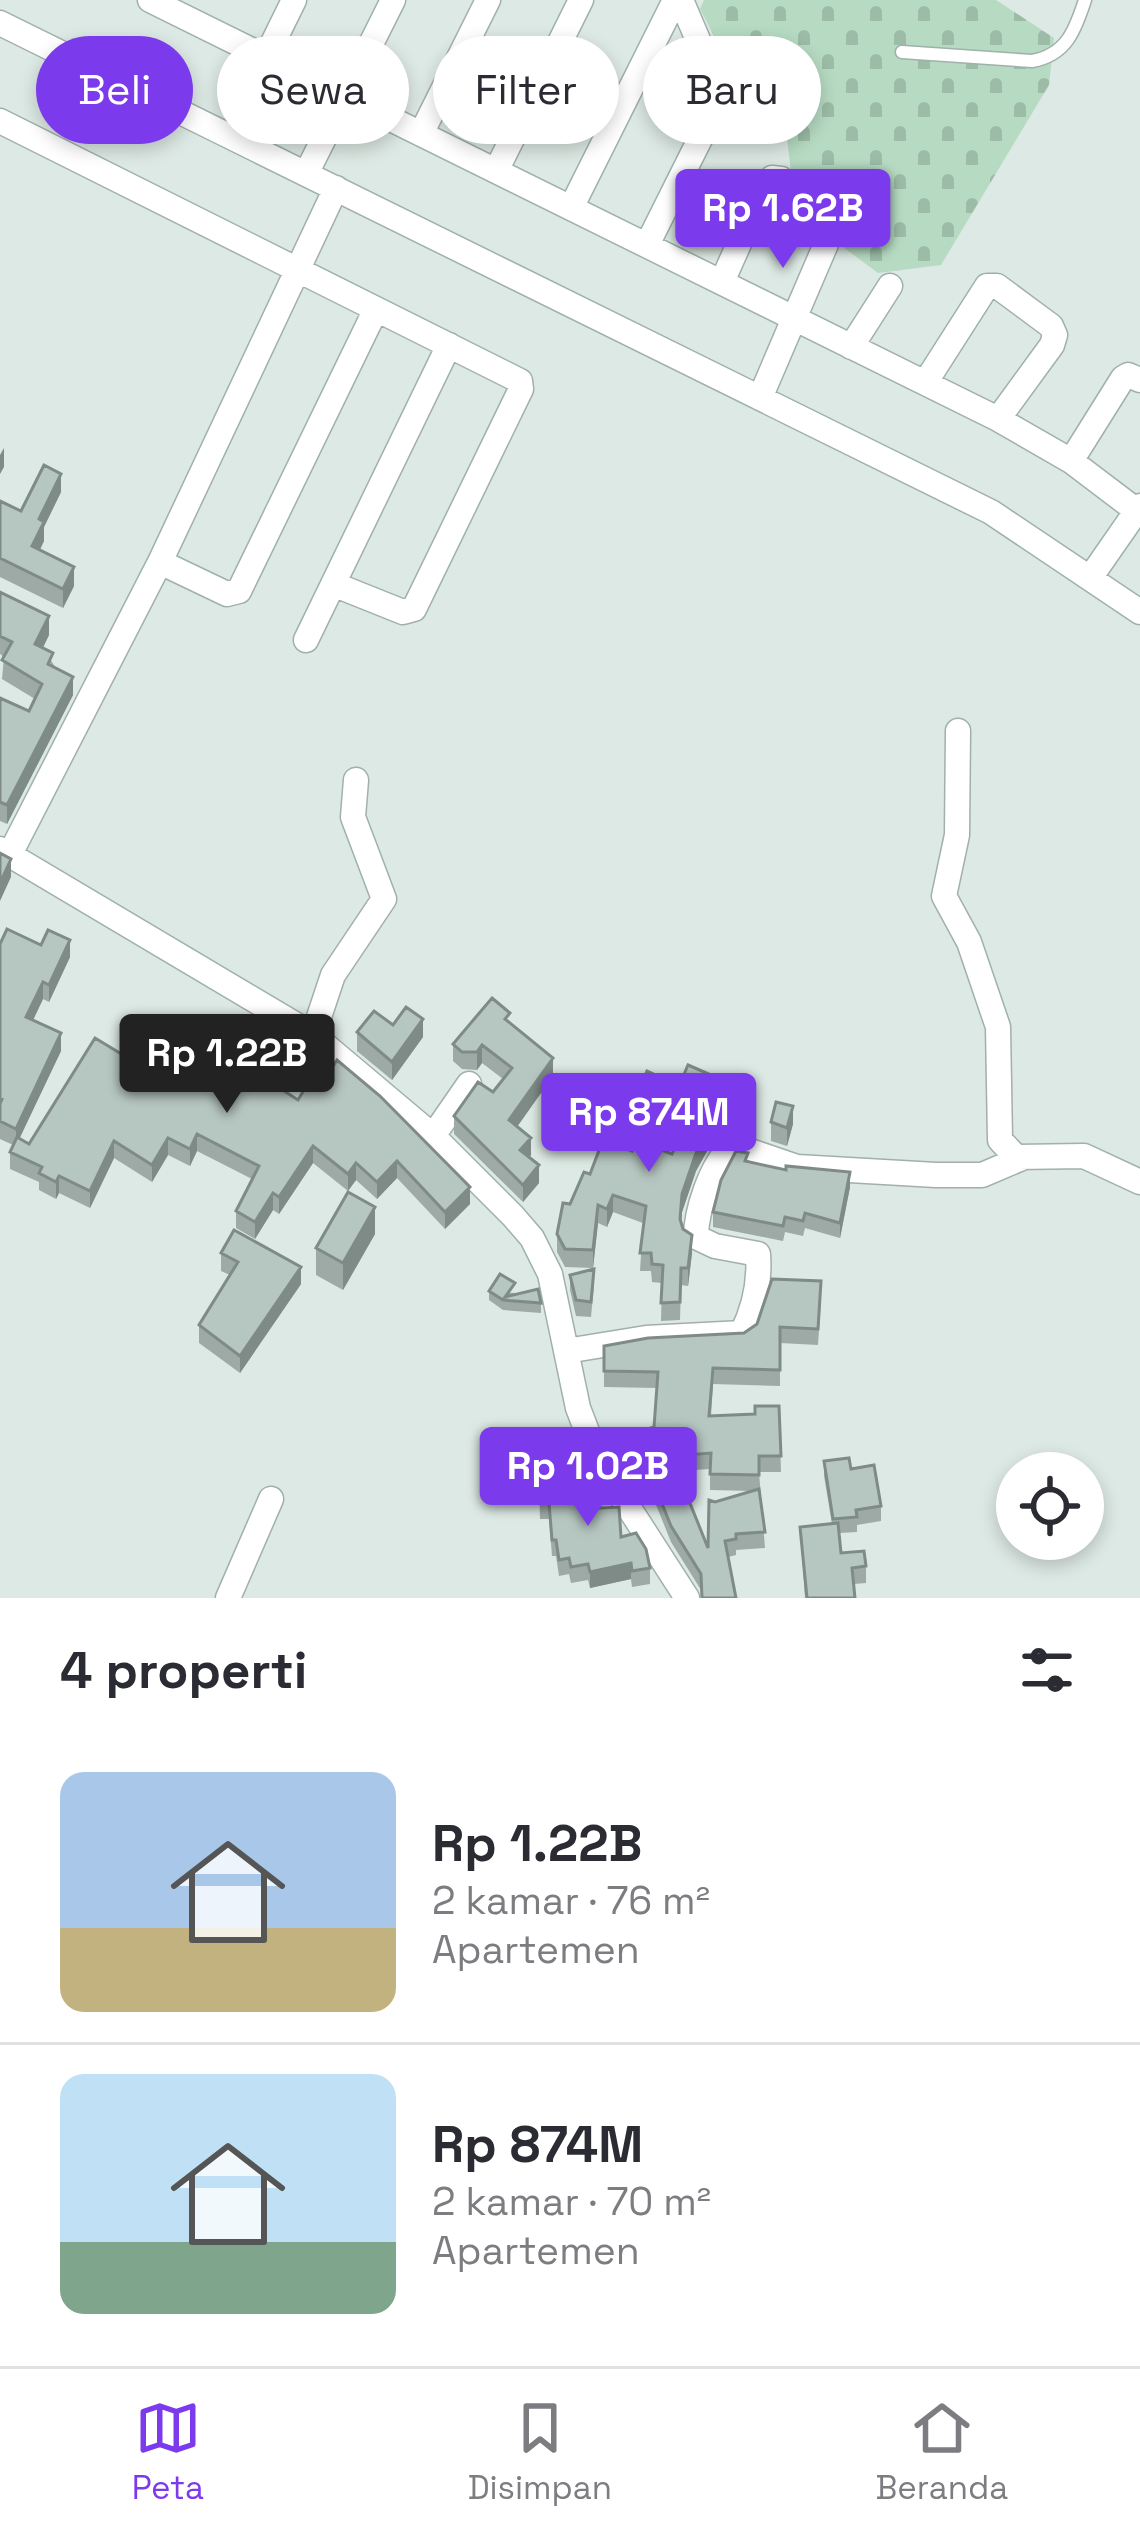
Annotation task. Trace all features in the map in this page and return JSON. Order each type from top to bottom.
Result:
[{"type":"street","points":[[150,0],[196,10],[235,36]]},
{"type":"street","points":[[276,36],[294,0]]},
{"type":"street","points":[[375,36],[393,0]]},
{"type":"street","points":[[421,134],[488,0]]},
{"type":"street","points":[[496,171],[581,0]]},
{"type":"street","points":[[571,208],[678,0]]},
{"type":"street","points":[[647,245],[719,99],[718,87],[678,0]]},
{"type":"street","points":[[0,23],[991,512],[1140,612]]},
{"type":"street","points":[[0,122],[518,379],[522,386],[414,609],[403,612],[333,584]]},
{"type":"street","points":[[409,128],[998,419],[1071,461],[1138,509],[1090,578]]},
{"type":"street","points":[[306,174],[321,144]]},
{"type":"street","points":[[722,282],[765,185],[772,178],[781,179],[826,244],[760,398]]},
{"type":"street","points":[[335,188],[160,562],[5,852],[313,1035],[433,1136],[532,1238],[550,1274],[578,1408],[604,1468],[687,1598]]},
{"type":"street","points":[[851,346],[890,286]]},
{"type":"street","points":[[925,383],[987,286],[997,286],[1051,326],[1055,334],[1052,346],[998,419]]},
{"type":"street","points":[[160,562],[227,594],[239,591],[376,308]]},
{"type":"street","points":[[306,640],[449,345]]},
{"type":"street","points":[[1071,461],[1123,378],[1140,380]]},
{"type":"street","points":[[958,731],[957,835],[945,905],[968,942],[998,1027],[1000,1140],[1012,1155],[1084,1156],[1140,1182]]},
{"type":"street","points":[[313,1035],[333,975],[384,899],[353,817],[356,779]]},
{"type":"street","points":[[433,1136],[469,1084]]},
{"type":"street","points":[[566,1351],[646,1338],[742,1333],[758,1280],[758,1254],[715,1246],[696,1237],[696,1224],[716,1170],[730,1148],[750,1150],[797,1168],[936,1175],[982,1175],[1022,1158]]},
{"type":"street","points":[[228,1598],[271,1499]]},
{"type":"lane","points":[[902,52],[1032,61],[1048,58],[1071,38],[1085,0]]},
{"type":"green space","points":[[704,0],[996,0],[1054,38],[1049,85],[941,265],[878,273],[836,242],[792,180],[788,144],[821,144],[821,36],[714,36],[700,9]]},
{"type":"building","points":[[44,465],[61,474],[32,546],[74,567],[63,589],[0,558],[0,501],[21,511]]},
{"type":"building","points":[[0,592],[49,616],[35,644],[53,653],[48,664],[73,677],[7,805],[0,802],[0,698],[29,711],[42,684],[2,660],[12,642],[0,636]]},
{"type":"building","points":[[0,853],[11,859],[0,883]]},
{"type":"building","points":[[7,929],[41,945],[48,930],[70,940],[49,985],[43,982],[26,1017],[61,1033],[16,1129],[0,1121],[0,944]]},
{"type":"building","points":[[492,998],[510,1013],[505,1019],[553,1058],[509,1120],[531,1138],[520,1150],[539,1165],[523,1185],[454,1116],[478,1082],[493,1092],[512,1068],[482,1045],[477,1052],[462,1052],[453,1044]]},
{"type":"building","points":[[406,1007],[423,1019],[392,1062],[357,1032],[374,1011],[393,1025]]},
{"type":"building","points":[[218,1020],[249,1039],[260,1024],[284,1041],[261,1076],[298,1100],[322,1060],[333,1066],[337,1060],[380,1096],[470,1187],[445,1212],[397,1161],[377,1182],[356,1163],[348,1174],[313,1146],[279,1197],[273,1193],[255,1222],[236,1211],[259,1166],[197,1134],[190,1149],[168,1138],[152,1165],[114,1141],[90,1191],[59,1176],[56,1182],[39,1173],[42,1167],[10,1152],[17,1137],[29,1144],[95,1038],[128,1058],[151,1025],[198,1051]]},
{"type":"building","points":[[688,1065],[725,1081],[682,1194],[680,1219],[692,1235],[688,1268],[681,1268],[680,1302],[661,1303],[663,1265],[652,1264],[651,1253],[640,1253],[646,1206],[613,1195],[607,1209],[598,1205],[593,1250],[565,1249],[557,1234],[563,1203],[570,1204],[584,1172],[590,1174],[603,1140],[632,1151],[636,1140],[672,1154],[685,1124],[645,1114],[619,1100],[628,1084],[638,1090],[647,1071],[679,1086]]},
{"type":"building","points":[[776,1102],[793,1106],[787,1128],[771,1122]]},
{"type":"building","points":[[736,1151],[748,1153],[745,1161],[786,1170],[786,1166],[850,1172],[840,1223],[805,1213],[803,1221],[785,1217],[783,1226],[713,1212],[721,1180]]},
{"type":"building","points":[[348,1192],[375,1207],[343,1263],[316,1248]]},
{"type":"building","points":[[234,1230],[301,1267],[240,1356],[199,1325],[238,1262],[221,1253]]},
{"type":"building","points":[[594,1269],[591,1302],[576,1300],[570,1275]]},
{"type":"building","points":[[500,1274],[515,1283],[505,1297],[538,1289],[541,1303],[503,1300],[489,1291]]},
{"type":"building","points":[[772,1279],[821,1281],[818,1329],[780,1327],[780,1370],[713,1368],[709,1416],[755,1414],[755,1406],[779,1406],[781,1456],[759,1456],[759,1475],[710,1474],[711,1453],[671,1456],[708,1548],[709,1500],[759,1489],[765,1532],[736,1534],[736,1539],[725,1541],[736,1598],[702,1598],[701,1574],[671,1526],[646,1464],[630,1462],[616,1439],[654,1427],[658,1372],[604,1371],[604,1346],[648,1338],[744,1333],[757,1324]]},
{"type":"building","points":[[849,1458],[851,1469],[874,1465],[881,1506],[856,1510],[857,1517],[833,1519],[824,1461]]},
{"type":"building","points":[[539,1478],[585,1478],[585,1509],[619,1507],[621,1537],[636,1533],[650,1568],[632,1571],[631,1563],[590,1572],[588,1564],[571,1567],[569,1558],[559,1560],[549,1503],[540,1503]]},
{"type":"building","points":[[838,1523],[841,1553],[864,1551],[866,1566],[852,1568],[855,1598],[807,1598],[800,1527]]}]
